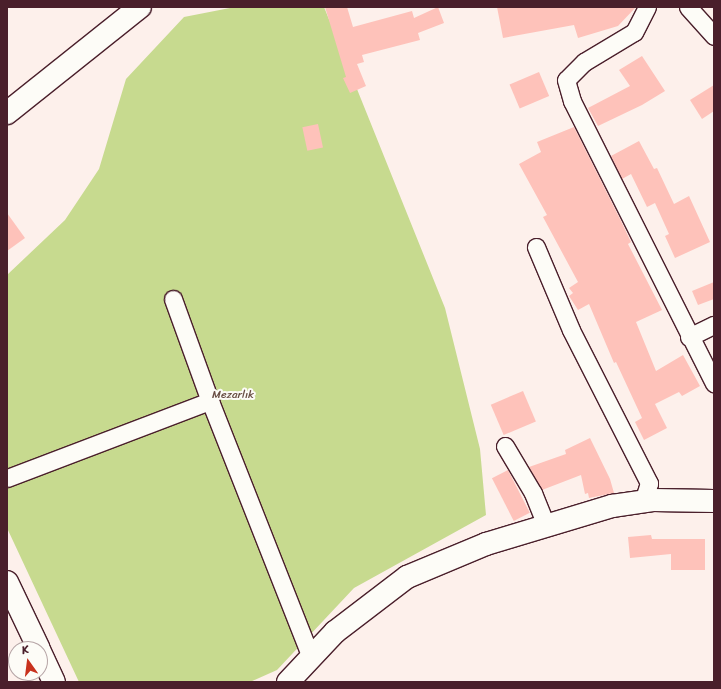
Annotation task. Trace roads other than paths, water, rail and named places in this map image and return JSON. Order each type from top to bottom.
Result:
[{"type":"street","points":[[7,113],[140,7]]},
{"type":"street","points":[[647,7],[634,32],[584,62],[566,80],[572,101],[689,337],[714,383]]},
{"type":"street","points":[[688,7],[714,36]]},
{"type":"street","points":[[536,247],[571,330],[649,484],[643,502]]},
{"type":"street","points":[[173,298],[210,401],[311,658]]},
{"type":"street","points":[[689,337],[714,325]]},
{"type":"street","points":[[7,478],[210,401]]},
{"type":"street","points":[[505,446],[533,493],[546,526]]},
{"type":"street","points":[[288,682],[335,632],[407,577],[486,544],[612,506],[643,502],[714,501]]},
{"type":"street","points":[[7,582],[34,641]]},
{"type":"street","points":[[48,669],[54,682]]},
{"type":"park label","name":"Mezarlık","points":[[233,395]]}]
